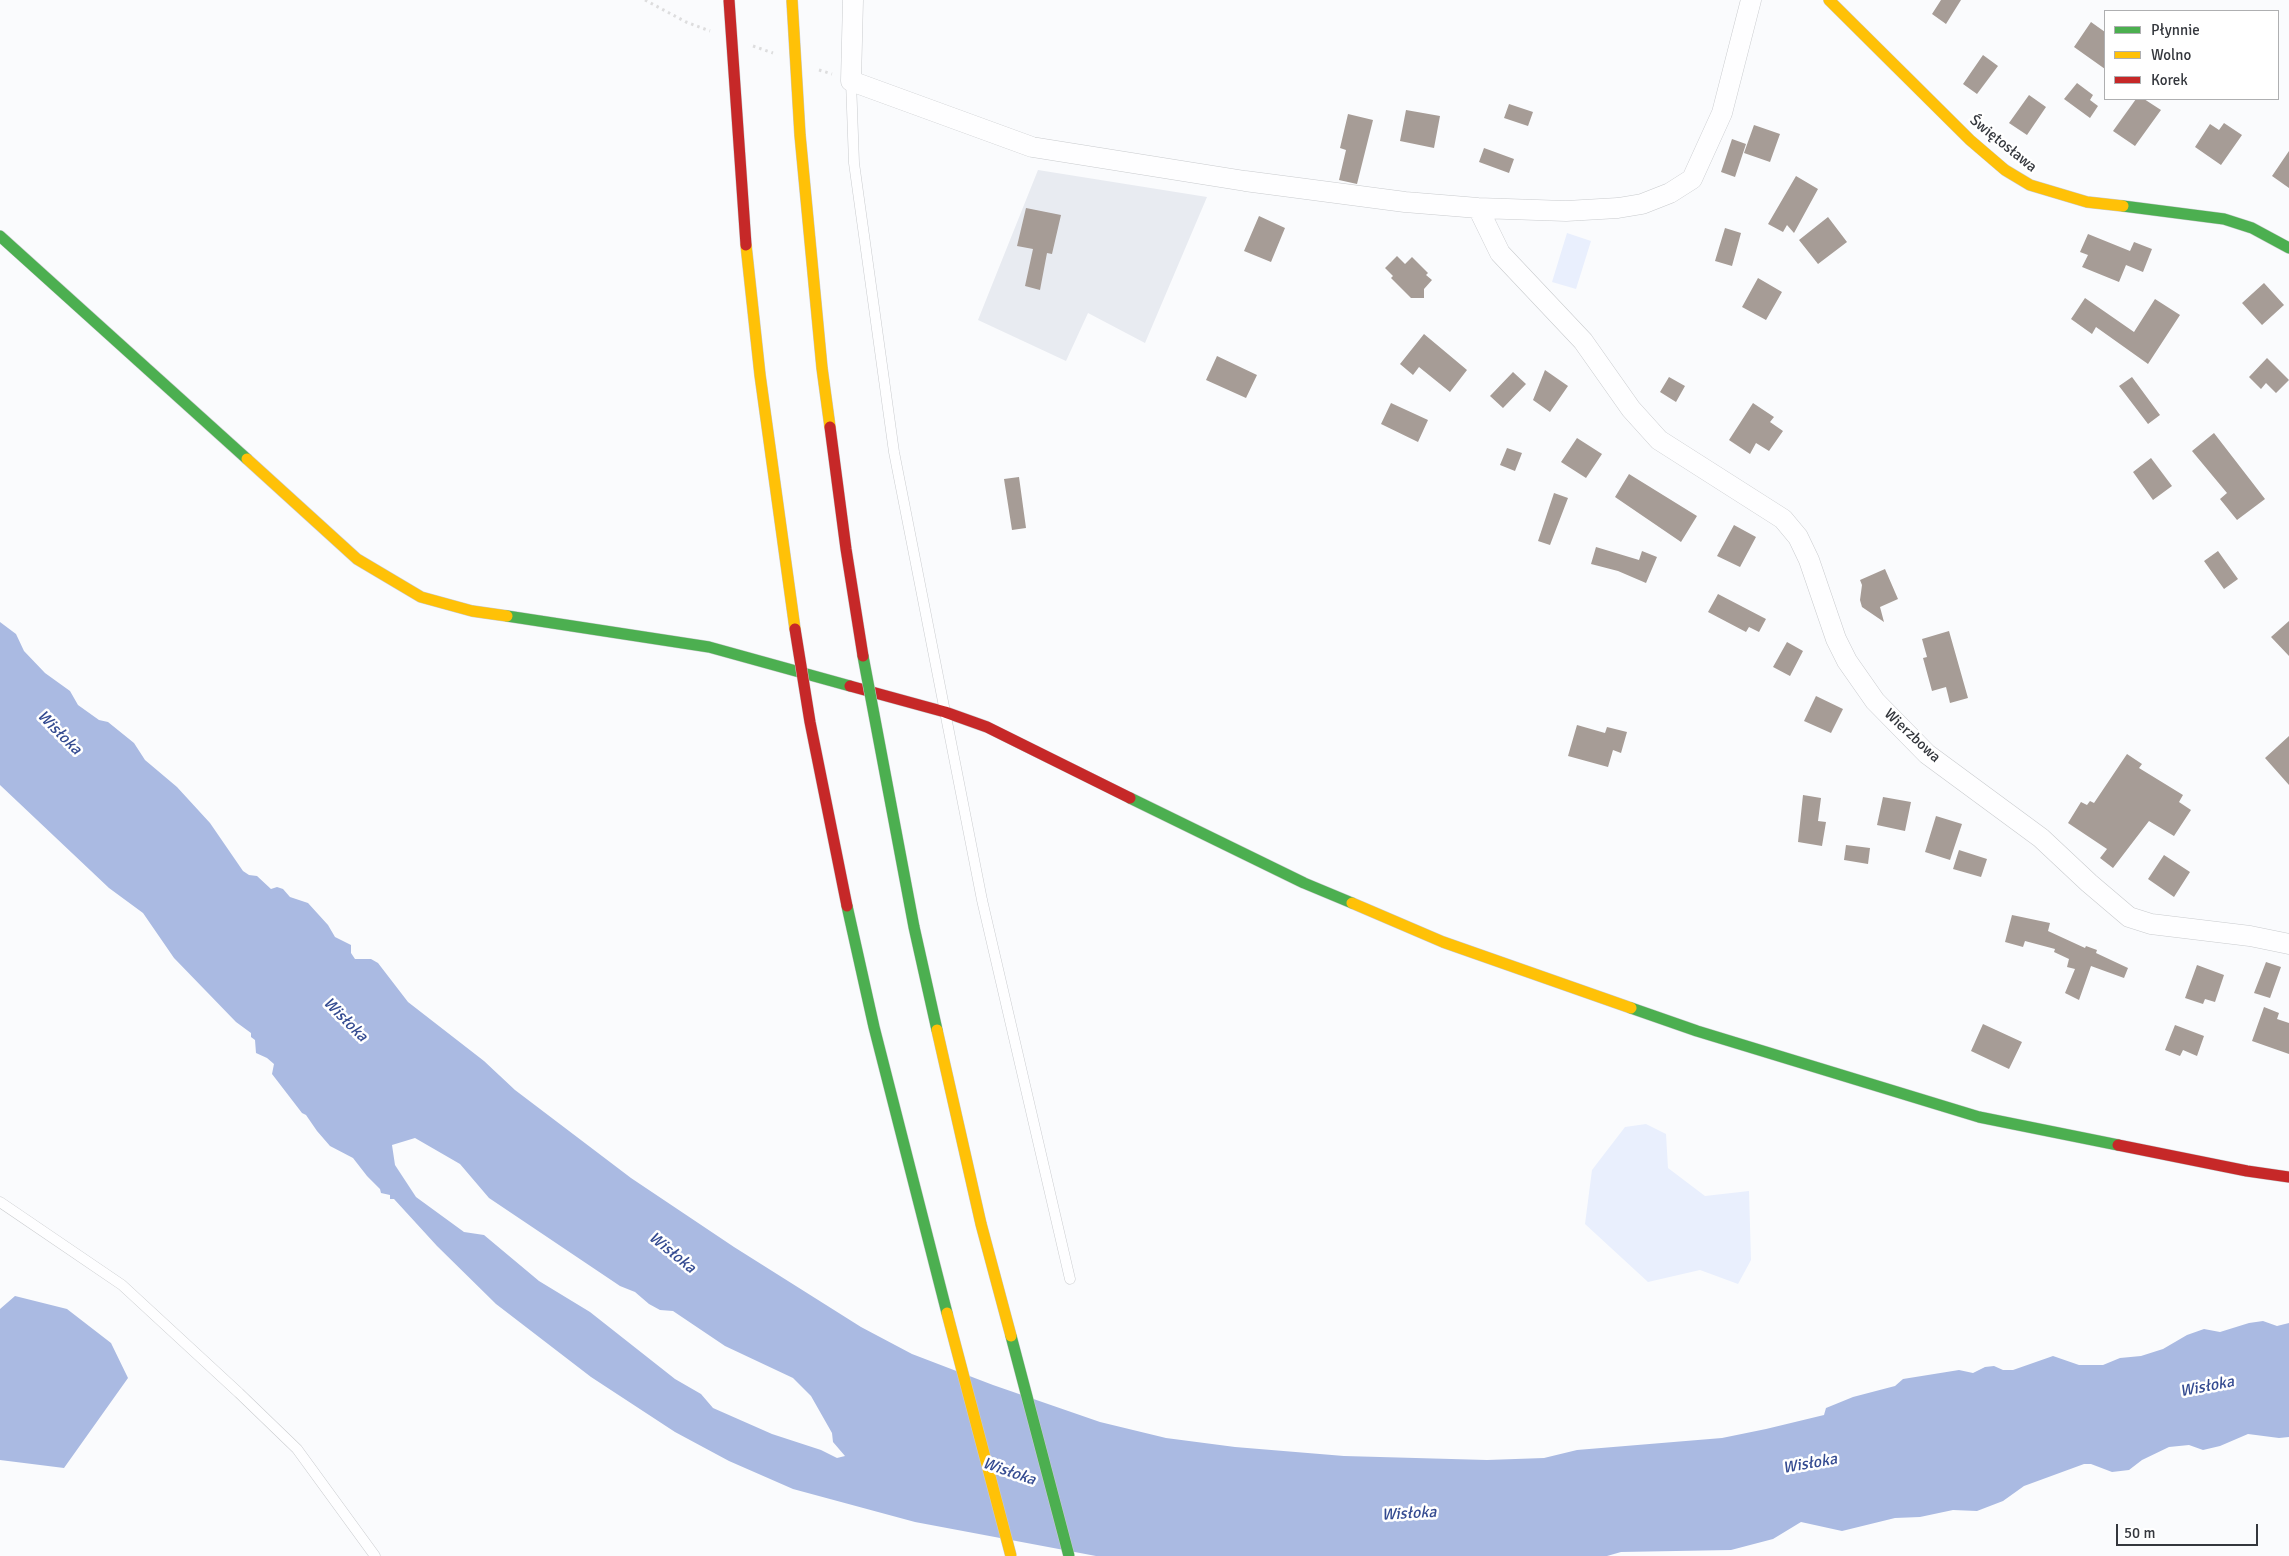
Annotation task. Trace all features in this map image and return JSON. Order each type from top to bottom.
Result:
[{"type":"main road","points":[[729,0],[745,231],[760,375],[784,558],[810,722],[837,862],[872,1018],[931,1253],[1011,1556]]},
{"type":"main road","points":[[792,0],[800,136],[822,368],[846,550],[873,715],[914,927],[955,1114],[991,1261],[1069,1556]]},
{"type":"main road","name":"Świętosława","points":[[1829,0],[1970,140],[2005,170],[2030,185],[2087,202],[2174,211],[2224,219],[2252,228],[2289,248]]},
{"type":"main road","points":[[0,236],[357,559],[421,596],[472,611],[709,647],[945,712],[987,727],[1304,883],[1426,935],[1688,1027],[1979,1118],[2247,1171],[2289,1177]]},
{"type":"street","points":[[852,0],[851,81],[1032,147],[1245,181],[1405,202],[1478,208],[1566,211],[1618,208],[1642,204],[1670,194],[1692,179],[1722,113],[1751,0]]},
{"type":"street","name":"Wierzbowa","points":[[1478,208],[1500,253],[1583,341],[1632,409],[1659,440],[1784,519],[1798,538],[1810,560],[1836,639],[1847,661],[1875,701],[1927,754],[2041,838],[2129,917],[2151,924],[2250,936],[2289,944]]},
{"type":"lane","points":[[851,81],[854,163],[894,452],[982,900],[1070,1279]]},
{"type":"lane","points":[[0,1202],[122,1285],[245,1399],[297,1449],[375,1556]]},
{"type":"path","points":[[645,0],[686,22],[713,32]]},
{"type":"path","points":[[750,45],[777,55]]},
{"type":"path","points":[[814,68],[851,81]]},
{"type":"shaded area","points":[[1038,170],[1207,197],[1145,343],[1088,313],[1066,361],[978,320]]},
{"type":"shaded area","points":[[1567,233],[1591,241],[1576,289],[1552,282]]},
{"type":"shaded area","points":[[1646,1124],[1666,1134],[1668,1168],[1705,1196],[1749,1191],[1751,1260],[1738,1284],[1700,1270],[1648,1282],[1585,1224],[1592,1170],[1625,1127]]},
{"type":"water","name":"Wisłoka","points":[[0,622],[16,634],[24,651],[45,673],[70,691],[78,705],[99,720],[108,722],[134,743],[145,760],[177,787],[210,823],[243,871],[249,875],[257,876],[271,889],[277,887],[283,889],[290,897],[308,903],[328,925],[335,937],[351,945],[351,953],[355,959],[371,959],[378,963],[408,1002],[484,1061],[515,1090],[631,1178],[734,1247],[861,1327],[912,1354],[993,1385],[1100,1422],[1166,1438],[1235,1447],[1344,1456],[1487,1460],[1544,1458],[1577,1450],[1722,1438],[1824,1415],[1826,1408],[1853,1397],[1895,1386],[1903,1379],[1959,1370],[1973,1373],[1985,1367],[1994,1366],[2003,1370],[2013,1370],[2053,1356],[2079,1365],[2103,1365],[2120,1358],[2141,1356],[2163,1349],[2187,1335],[2204,1329],[2220,1332],[2249,1323],[2263,1321],[2277,1326],[2289,1323],[2289,1437],[2279,1438],[2248,1434],[2220,1446],[2203,1450],[2189,1445],[2169,1447],[2142,1460],[2129,1470],[2112,1472],[2091,1464],[2084,1464],[2024,1486],[2003,1501],[1977,1511],[1953,1510],[1920,1517],[1895,1518],[1842,1531],[1801,1522],[1773,1539],[1731,1550],[1621,1552],[1607,1556],[1096,1556],[915,1522],[793,1489],[729,1461],[675,1432],[591,1377],[496,1304],[437,1246],[394,1199],[390,1199],[390,1195],[381,1193],[380,1189],[353,1158],[330,1146],[272,1074],[274,1064],[256,1053],[255,1040],[251,1037],[251,1033],[236,1022],[174,958],[143,913],[109,888],[0,785]],"holes":[[[415,1138],[460,1164],[489,1198],[620,1286],[635,1292],[649,1304],[660,1310],[673,1311],[725,1346],[793,1378],[811,1396],[832,1433],[833,1442],[845,1456],[837,1458],[821,1450],[772,1434],[713,1408],[701,1394],[675,1379],[590,1312],[539,1281],[484,1235],[464,1232],[416,1197],[395,1165],[392,1145]]]},
{"type":"water","points":[[15,1296],[67,1309],[111,1343],[128,1378],[64,1468],[0,1460],[0,1309]]},
{"type":"building","points":[[1941,0],[1961,0],[1946,24],[1932,14]]},
{"type":"building","points":[[2091,22],[2104,31],[2104,68],[2074,47]]},
{"type":"building","points":[[1983,55],[1998,66],[1977,94],[1963,84]]},
{"type":"building","points":[[2077,83],[2093,95],[2090,100],[2098,106],[2090,118],[2064,99]]},
{"type":"building","points":[[2029,95],[2046,107],[2027,135],[2009,123]]},
{"type":"building","points":[[2135,100],[2146,100],[2161,110],[2135,146],[2113,131]]},
{"type":"building","points":[[1509,104],[1533,112],[1528,126],[1504,118]]},
{"type":"building","points":[[1406,110],[1440,116],[1434,148],[1400,141]]},
{"type":"building","points":[[1348,114],[1373,120],[1357,184],[1339,180],[1346,150],[1340,148]]},
{"type":"building","points":[[2224,123],[2242,135],[2221,165],[2195,147],[2210,124],[2219,130]]},
{"type":"building","points":[[1754,125],[1780,134],[1770,162],[1744,153]]},
{"type":"building","points":[[1732,139],[1746,144],[1735,177],[1721,172]]},
{"type":"building","points":[[1484,148],[1514,159],[1509,173],[1479,162]]},
{"type":"building","points":[[2289,151],[2289,188],[2272,176]]},
{"type":"building","points":[[1796,176],[1818,189],[1794,233],[1787,225],[1783,232],[1768,224]]},
{"type":"building","points":[[1026,208],[1061,215],[1052,254],[1047,253],[1040,290],[1025,286],[1033,249],[1017,246]]},
{"type":"building","points":[[1259,216],[1285,228],[1271,262],[1244,251]]},
{"type":"building","points":[[1828,217],[1847,242],[1818,264],[1799,240]]},
{"type":"building","points":[[1725,228],[1741,233],[1732,266],[1715,261]]},
{"type":"building","points":[[2088,234],[2130,251],[2134,242],[2152,249],[2143,272],[2126,265],[2119,282],[2082,267],[2088,255],[2080,252]]},
{"type":"building","points":[[1397,256],[1405,264],[1412,257],[1428,273],[1426,275],[1432,280],[1424,289],[1424,298],[1411,298],[1391,278],[1393,276],[1385,268]]},
{"type":"building","points":[[1758,278],[1782,292],[1766,320],[1742,307]]},
{"type":"building","points":[[2264,283],[2284,305],[2262,325],[2242,303]]},
{"type":"building","points":[[2085,298],[2134,332],[2155,299],[2180,315],[2148,364],[2096,327],[2092,334],[2071,319]]},
{"type":"building","points":[[1424,334],[1467,370],[1450,392],[1419,367],[1413,375],[1400,364]]},
{"type":"building","points":[[1217,356],[1257,375],[1246,398],[1206,380]]},
{"type":"building","points":[[2267,358],[2289,380],[2276,393],[2266,383],[2261,389],[2249,377]]},
{"type":"building","points":[[1545,370],[1568,386],[1550,412],[1533,400]]},
{"type":"building","points":[[1513,372],[1526,384],[1503,408],[1490,396]]},
{"type":"building","points":[[1669,377],[1685,386],[1676,402],[1660,392]]},
{"type":"building","points":[[2132,377],[2160,415],[2148,424],[2119,386]]},
{"type":"building","points":[[1391,403],[1428,420],[1418,442],[1381,424]]},
{"type":"building","points":[[1753,403],[1774,417],[1770,422],[1783,431],[1769,451],[1756,443],[1750,454],[1729,440]]},
{"type":"building","points":[[2214,433],[2265,499],[2237,520],[2220,499],[2227,493],[2192,451]]},
{"type":"building","points":[[1577,438],[1602,454],[1586,478],[1561,462]]},
{"type":"building","points":[[1507,448],[1522,453],[1515,471],[1500,465]]},
{"type":"building","points":[[2151,458],[2172,486],[2153,500],[2133,472]]},
{"type":"building","points":[[1629,474],[1697,516],[1681,542],[1615,497]]},
{"type":"building","points":[[1019,477],[1026,528],[1012,530],[1004,479]]},
{"type":"building","points":[[1554,493],[1568,498],[1550,545],[1538,541]]},
{"type":"building","points":[[1734,525],[1756,537],[1740,567],[1717,556]]},
{"type":"building","points":[[1596,547],[1639,560],[1642,551],[1657,557],[1646,583],[1618,571],[1591,564]]},
{"type":"building","points":[[2218,551],[2238,579],[2224,589],[2204,561]]},
{"type":"building","points":[[1885,569],[1898,599],[1880,607],[1884,622],[1862,607],[1860,600],[1862,585],[1860,580]]},
{"type":"building","points":[[1718,594],[1766,619],[1759,632],[1749,627],[1746,632],[1708,612]]},
{"type":"building","points":[[2289,621],[2289,656],[2271,637]]},
{"type":"building","points":[[1949,631],[1968,698],[1950,703],[1946,687],[1932,691],[1923,658],[1927,657],[1922,639]]},
{"type":"building","points":[[1787,642],[1803,651],[1790,676],[1773,667]]},
{"type":"building","points":[[1816,696],[1843,709],[1831,733],[1804,721]]},
{"type":"building","points":[[1577,725],[1605,733],[1607,727],[1627,732],[1621,753],[1613,750],[1608,767],[1568,756]]},
{"type":"building","points":[[2289,736],[2289,785],[2265,758]]},
{"type":"building","points":[[2127,754],[2142,764],[2139,768],[2183,795],[2179,802],[2191,810],[2174,836],[2149,821],[2113,868],[2100,858],[2107,849],[2068,823],[2081,802],[2087,805],[2090,801],[2094,803]]},
{"type":"building","points":[[1803,795],[1821,798],[1818,821],[1826,822],[1822,846],[1798,842]]},
{"type":"building","points":[[1883,797],[1911,802],[1905,831],[1877,825]]},
{"type":"building","points":[[1936,816],[1962,824],[1950,860],[1925,852]]},
{"type":"building","points":[[1846,845],[1870,848],[1868,864],[1844,860]]},
{"type":"building","points":[[1959,850],[1987,859],[1981,877],[1953,869]]},
{"type":"building","points":[[2164,855],[2190,872],[2174,897],[2148,879]]},
{"type":"building","points":[[2012,915],[2050,923],[2048,931],[2085,948],[2086,946],[2097,950],[2096,953],[2128,968],[2124,978],[2091,966],[2079,1000],[2065,993],[2075,969],[2067,967],[2069,959],[2054,952],[2055,949],[2025,941],[2023,947],[2005,942]]},
{"type":"building","points":[[2266,962],[2281,967],[2270,998],[2254,993]]},
{"type":"building","points":[[2197,965],[2224,975],[2215,1002],[2205,999],[2203,1004],[2185,998]]},
{"type":"building","points":[[2264,1007],[2279,1013],[2277,1019],[2289,1023],[2289,1054],[2252,1041]]},
{"type":"building","points":[[1983,1024],[2022,1042],[2009,1069],[1971,1051]]},
{"type":"building","points":[[2175,1025],[2204,1036],[2197,1056],[2183,1050],[2180,1056],[2165,1050]]},
{"type":"traffic: fast","points":[[2123,206],[2224,219],[2252,228],[2289,248]]},
{"type":"traffic: fast","points":[[0,236],[247,459]]},
{"type":"traffic: fast","points":[[507,616],[709,647],[850,686]]},
{"type":"traffic: fast","points":[[863,656],[914,927],[937,1030]]},
{"type":"traffic: fast","points":[[1130,798],[1304,883],[1352,903]]},
{"type":"traffic: fast","points":[[847,906],[874,1027],[947,1313]]},
{"type":"traffic: fast","points":[[1631,1008],[1697,1031],[1979,1117],[2118,1145]]},
{"type":"traffic: fast","points":[[1011,1336],[1069,1556]]},
{"type":"traffic: slow","points":[[792,0],[800,135],[822,368],[830,427]]},
{"type":"traffic: slow","points":[[1829,0],[1970,140],[2005,170],[2030,185],[2087,202],[2123,206]]},
{"type":"traffic: slow","points":[[746,245],[760,375],[795,629]]},
{"type":"traffic: slow","points":[[247,459],[357,559],[421,597],[472,611],[507,616]]},
{"type":"traffic: slow","points":[[1352,903],[1443,942],[1631,1008]]},
{"type":"traffic: slow","points":[[937,1030],[981,1224],[1011,1336]]},
{"type":"traffic: slow","points":[[947,1313],[1011,1556]]},
{"type":"traffic: jam","points":[[729,0],[746,245]]},
{"type":"traffic: jam","points":[[830,427],[846,549],[863,656]]},
{"type":"traffic: jam","points":[[795,629],[810,722],[847,906]]},
{"type":"traffic: jam","points":[[850,686],[945,712],[987,727],[1130,798]]},
{"type":"traffic: jam","points":[[2118,1145],[2247,1171],[2289,1177]]}]
